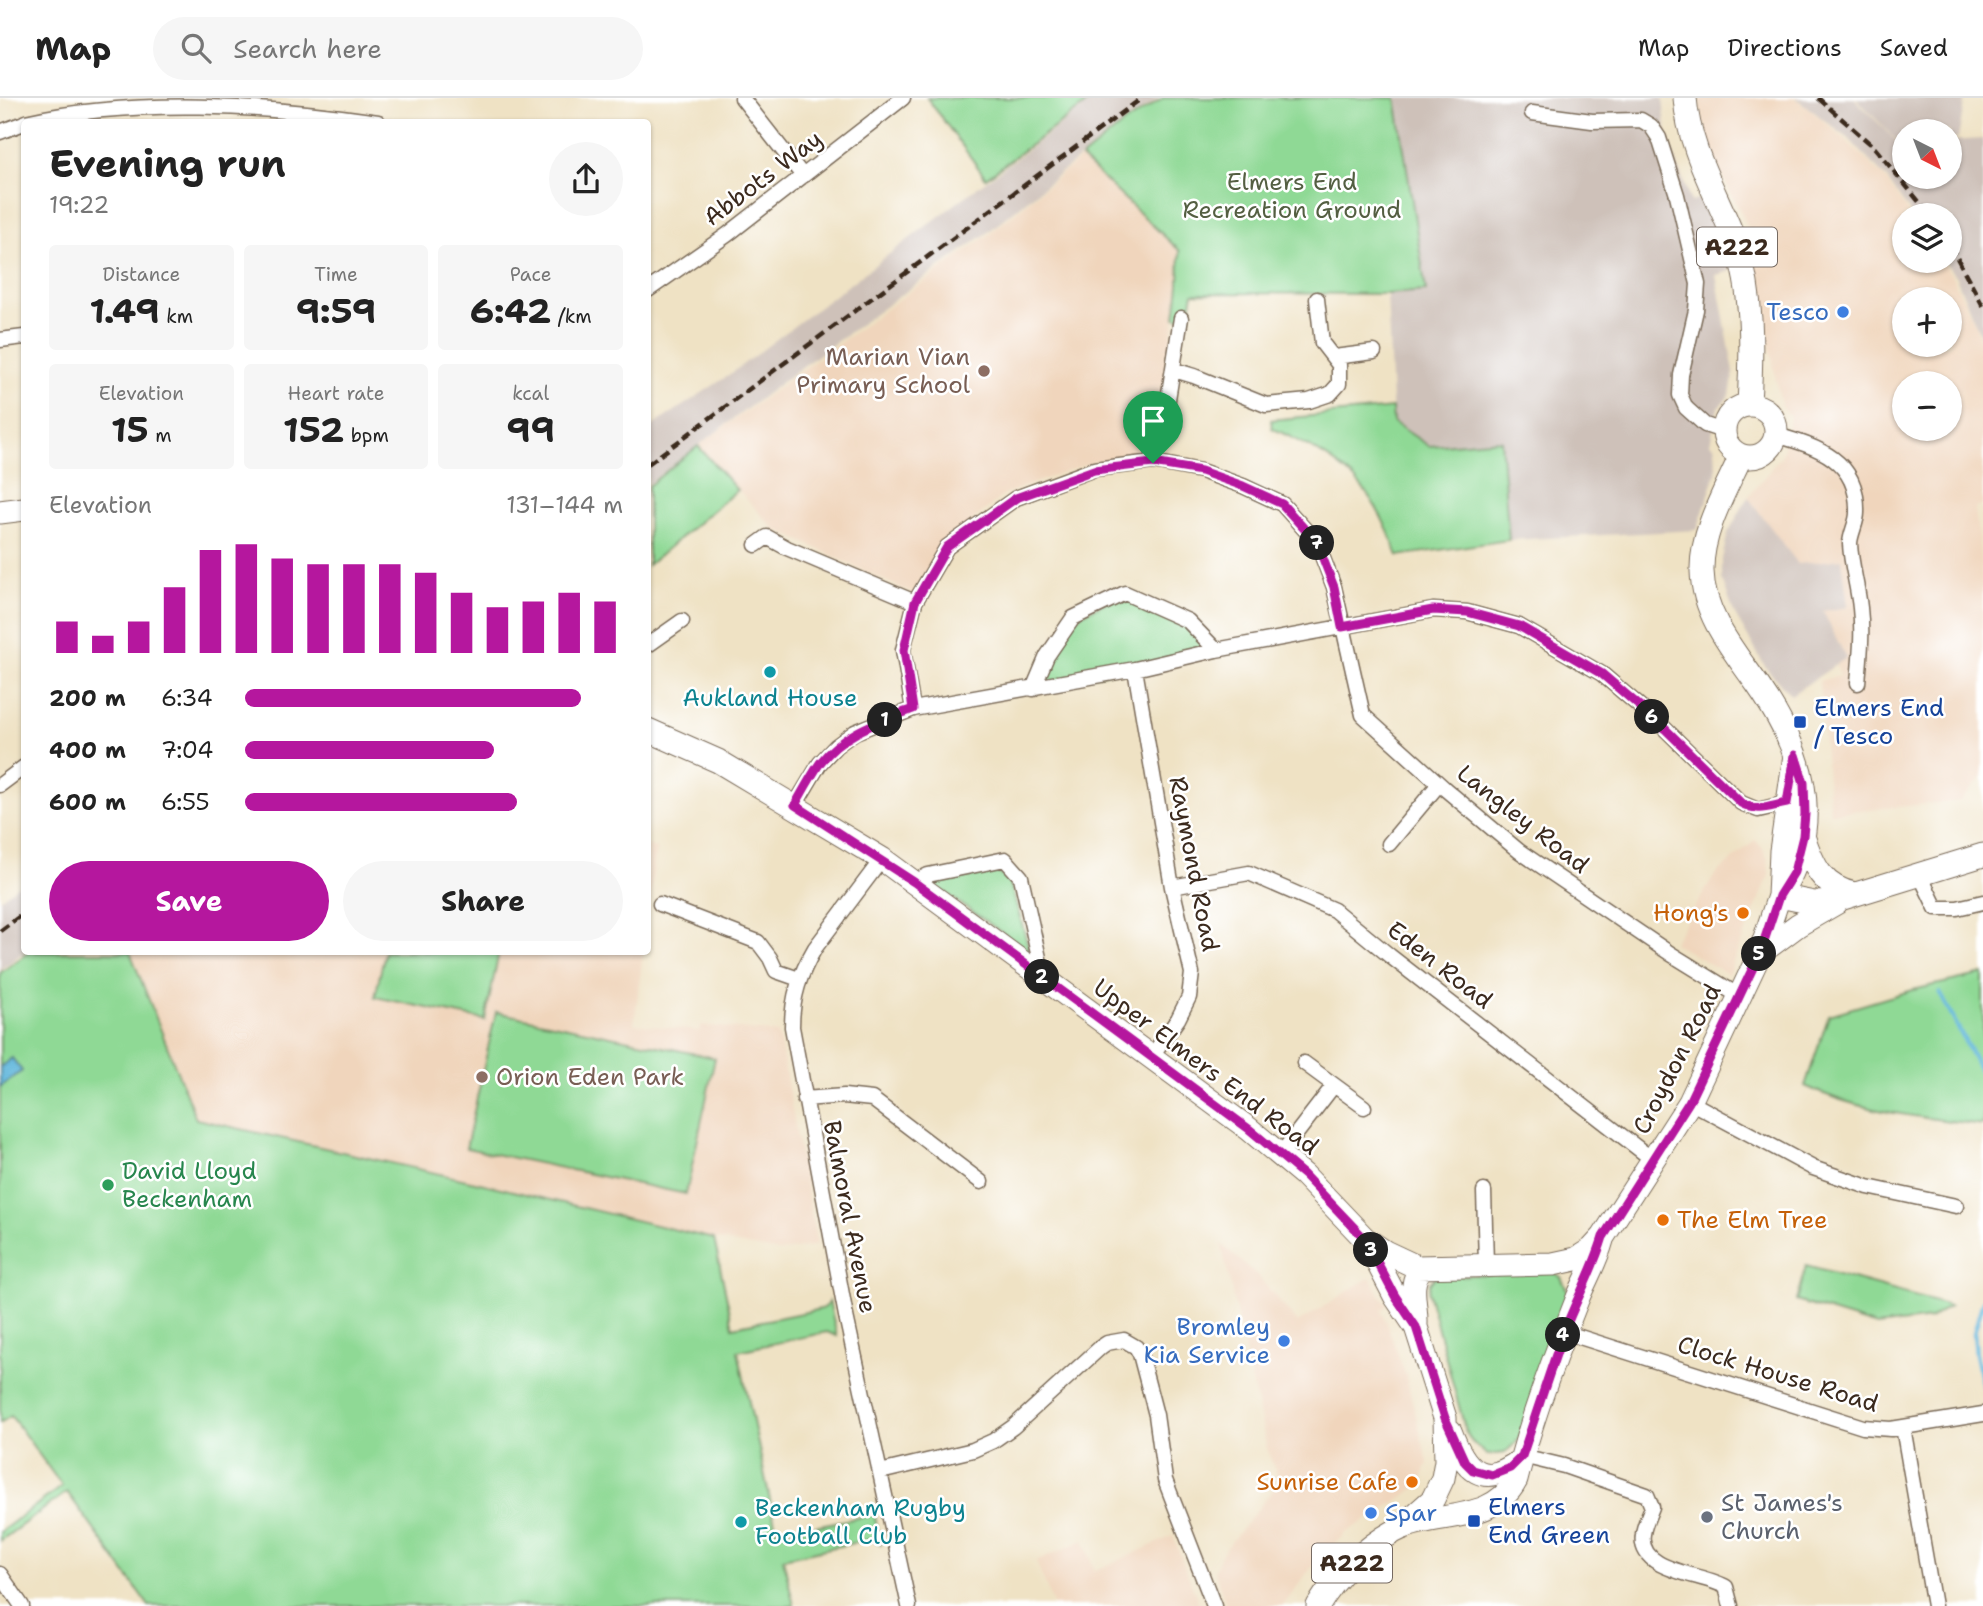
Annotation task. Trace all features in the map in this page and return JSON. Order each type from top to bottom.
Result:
[{"type":"main road","name":"A222","points":[[1685,98],[1693,147],[1736,242],[1746,286],[1752,357],[1749,404]]},
{"type":"main road","points":[[1749,404],[1769,412],[1774,420],[1776,435],[1773,444],[1764,453],[1756,457],[1741,456],[1728,447],[1723,431],[1732,411],[1749,404]]},
{"type":"main road","name":"Croydon Road","points":[[1422,1268],[1553,1264],[1583,1255],[1603,1237],[1689,1102],[1760,953],[1779,896],[1794,872],[1803,836],[1804,783],[1781,719],[1724,638],[1713,616],[1702,572],[1713,520],[1741,456]]},
{"type":"main road","points":[[0,512],[21,509]]},
{"type":"main road","name":"Upper Elmers End Road","points":[[651,731],[718,761],[882,859],[1249,1129],[1304,1175],[1365,1239]]},
{"type":"main road","name":"Croydon Road","points":[[1779,896],[1781,851],[1795,755]]},
{"type":"main road","points":[[1803,836],[1812,863],[1826,882],[1842,892],[1855,894]]},
{"type":"main road","points":[[1779,896],[1814,903],[1830,902],[1983,855]]},
{"type":"main road","points":[[1760,953],[1798,925],[1855,894]]},
{"type":"main road","name":"Croydon Road","points":[[1318,1606],[1326,1592],[1352,1564],[1396,1530],[1429,1520],[1476,1511],[1497,1503],[1511,1489],[1564,1332],[1597,1258],[1603,1237]]},
{"type":"main road","points":[[1365,1239],[1385,1252],[1422,1268],[1404,1295]]},
{"type":"main road","points":[[1365,1239],[1404,1295],[1416,1307],[1416,1327],[1445,1418],[1459,1452],[1473,1470],[1492,1475],[1510,1468],[1522,1458]]},
{"type":"main road","points":[[1553,1264],[1571,1275],[1579,1294]]},
{"type":"main road","points":[[1396,1530],[1426,1508],[1439,1489],[1446,1461],[1445,1418]]},
{"type":"street","points":[[742,98],[803,176]]},
{"type":"street","name":"Abbots Way","points":[[651,288],[727,235],[903,98]]},
{"type":"street","points":[[38,119],[66,110],[102,104],[158,102],[274,108],[356,119]]},
{"type":"street","points":[[1532,113],[1592,121],[1641,120],[1651,126],[1659,138],[1677,195],[1699,284],[1696,310],[1681,375],[1680,395],[1686,408],[1695,417],[1705,425],[1723,431]]},
{"type":"street","points":[[0,132],[21,124]]},
{"type":"street","points":[[1174,370],[1266,405],[1309,401],[1330,394],[1339,384],[1339,365],[1322,343],[1317,299]]},
{"type":"street","points":[[1153,463],[1153,448],[1165,418],[1181,318]]},
{"type":"street","points":[[0,340],[21,337]]},
{"type":"street","points":[[1334,357],[1374,352]]},
{"type":"street","points":[[1776,435],[1815,447],[1829,455],[1843,468],[1856,491],[1857,515],[1850,542],[1862,633],[1858,684]]},
{"type":"street","name":"Langley Road","points":[[913,709],[904,650],[915,602],[947,547],[1016,498],[1094,470],[1153,463],[1201,471],[1282,504],[1317,543],[1334,587],[1363,715],[1519,850],[1671,954],[1740,996]]},
{"type":"street","points":[[756,545],[767,537],[915,602]]},
{"type":"street","points":[[1033,688],[1047,656],[1073,618],[1125,593],[1188,621],[1216,650]]},
{"type":"street","points":[[795,805],[820,763],[836,746],[855,732],[913,709],[1135,669],[1216,650],[1433,610],[1467,612],[1519,626],[1602,674],[1657,721],[1741,803],[1758,810],[1787,803]]},
{"type":"street","points":[[651,643],[682,621]]},
{"type":"street","name":"Raymond Road","points":[[1135,669],[1172,887],[1192,973],[1189,997],[1178,1019],[1151,1057]]},
{"type":"street","points":[[0,785],[21,769]]},
{"type":"street","points":[[1388,844],[1439,783]]},
{"type":"street","name":"Balmoral Avenue","points":[[882,859],[815,948],[799,979],[794,997],[792,1027],[846,1316],[909,1606]]},
{"type":"street","points":[[914,882],[928,875],[1005,859],[1021,877],[1039,958],[1038,974]]},
{"type":"street","name":"Eden Road","points":[[1172,887],[1249,873],[1334,910],[1653,1160]]},
{"type":"street","points":[[1920,875],[1936,908],[1957,908],[1983,902]]},
{"type":"street","points":[[660,904],[758,942],[776,971],[799,979]]},
{"type":"street","points":[[1304,1063],[1364,1107]]},
{"type":"street","points":[[1280,1155],[1334,1085]]},
{"type":"street","points":[[804,1099],[844,1096],[872,1099],[981,1182]]},
{"type":"street","points":[[1689,1102],[1813,1168],[1868,1187],[1956,1206]]},
{"type":"street","points":[[1484,1191],[1486,1264]]},
{"type":"street","name":"Clock House Road","points":[[1564,1332],[1863,1427],[1903,1427],[1983,1414]]},
{"type":"street","points":[[880,1472],[973,1450],[993,1441],[1013,1427],[1101,1347],[1116,1341],[1131,1343],[1140,1354],[1156,1415],[1165,1480],[1214,1606]]},
{"type":"street","points":[[1903,1427],[1934,1606]]},
{"type":"street","points":[[1522,1458],[1564,1466],[1647,1495],[1652,1507],[1643,1542],[1653,1560],[1661,1566],[1717,1581],[1726,1587],[1731,1606]]},
{"type":"street","points":[[0,1574],[22,1606]]},
{"type":"shaded area","points":[[1096,98],[1160,98],[1122,123],[987,233],[811,360],[651,482],[651,427],[729,375]]},
{"type":"shaded area","points":[[1396,98],[1663,98],[1667,136],[1691,202],[1704,198],[1730,271],[1716,275],[1734,372],[1730,395],[1718,407],[1710,443],[1715,447],[1716,473],[1697,530],[1509,540],[1501,440],[1429,446],[1393,422],[1387,294],[1426,290]]},
{"type":"shaded area","points":[[1699,98],[1794,98],[1847,141],[1883,176],[1902,203],[1892,203],[1892,273],[1950,273],[1957,287],[1892,287],[1892,357],[1962,357],[1962,297],[1975,324],[1983,351],[1983,505],[1975,508],[1983,582],[1983,776],[1960,801],[1830,813],[1819,681],[1839,676],[1837,664],[1846,658],[1823,611],[1842,560],[1798,565],[1748,497],[1782,455],[1790,416],[1781,406],[1747,225],[1709,149]]},
{"type":"shaded area","points":[[1796,98],[1854,98],[1892,137],[1892,187],[1850,140]]},
{"type":"shaded area","points":[[1856,98],[1965,98],[1961,119],[1892,119],[1892,136]]},
{"type":"shaded area","points":[[1983,139],[1983,342],[1962,287],[1953,273],[1962,273],[1962,203],[1904,203],[1894,189],[1962,189],[1962,140]]},
{"type":"shaded area","name":"Marian Vian Primary School","points":[[1081,158],[1180,251],[1174,325],[1158,417],[1142,455],[1092,462],[1004,494],[941,547],[914,594],[780,531],[778,533],[698,446],[988,235]]},
{"type":"shaded area","points":[[1748,497],[1798,564],[1842,559],[1848,607],[1823,611],[1846,658],[1791,695],[1766,668],[1734,613],[1722,579],[1722,559],[1728,533]]},
{"type":"shaded area","points":[[1755,840],[1768,861],[1769,876],[1728,974],[1673,943],[1715,875]]},
{"type":"shaded area","points":[[651,846],[656,849],[651,890]]},
{"type":"shaded area","points":[[21,883],[21,954],[0,970],[0,899]]},
{"type":"shaded area","name":"Orion Eden Park","points":[[131,955],[643,955],[634,1024],[700,1031],[701,1025],[778,1033],[817,1245],[779,1252],[714,1239],[195,1119]]},
{"type":"shaded area","points":[[1221,1244],[1258,1276],[1298,1323],[1370,1277],[1387,1306],[1381,1309],[1406,1376],[1428,1463],[1422,1480],[1411,1492],[1347,1532],[1318,1558],[1283,1606],[1227,1606],[1214,1571],[1221,1555],[1279,1482],[1267,1448]]},
{"type":"shaded area","points":[[1173,1536],[1200,1606],[1054,1606],[1036,1561],[1084,1540],[1095,1571]]},
{"type":"green space","points":[[927,98],[1094,98],[986,178]]},
{"type":"green space","name":"Elmers End Recreation Ground","points":[[1163,98],[1396,98],[1426,291],[1387,294],[1193,293],[1188,319],[1175,317],[1180,251],[1081,158],[1123,124]]},
{"type":"green space","points":[[1392,408],[1393,422],[1429,446],[1501,440],[1509,540],[1398,556],[1376,508],[1351,476],[1318,452],[1272,428],[1271,420]]},
{"type":"green space","points":[[698,446],[737,490],[651,562],[651,484]]},
{"type":"green space","points":[[1125,593],[1188,621],[1216,650],[1033,689],[1073,618]]},
{"type":"green space","points":[[997,872],[1010,883],[1030,952],[931,883]]},
{"type":"green space","points":[[25,955],[131,955],[196,1119],[714,1239],[733,1327],[821,1309],[829,1301],[837,1336],[827,1332],[738,1351],[777,1533],[868,1516],[873,1508],[881,1544],[872,1539],[783,1558],[794,1606],[149,1606],[67,1492],[0,1541],[0,1532],[62,1486],[11,1416],[0,1423],[0,973]]},
{"type":"green space","points":[[384,955],[498,955],[485,1020],[375,997]]},
{"type":"green space","points":[[1983,974],[1983,1125],[1870,1108],[1805,1086],[1829,1015],[1913,990]]},
{"type":"green space","points":[[496,1012],[715,1058],[686,1194],[466,1148]]},
{"type":"green space","points":[[1806,1266],[1950,1306],[1930,1319],[1877,1326],[1796,1301]]},
{"type":"green space","name":"Elmers End Green","points":[[1551,1271],[1561,1277],[1568,1293],[1519,1439],[1505,1453],[1487,1455],[1472,1442],[1466,1432],[1428,1292],[1430,1283],[1435,1277]]},
{"type":"water","points":[[12,1058],[22,1071],[0,1087],[0,1067]]},
{"type":"waterway","points":[[1940,993],[1983,1076]]},
{"type":"waterway","points":[[1983,1301],[1974,1333],[1983,1386]]},
{"type":"railway","points":[[651,462],[1142,98]]},
{"type":"railway","points":[[1818,98],[1874,147],[1920,203]]},
{"type":"railway","points":[[1962,267],[1983,306]]},
{"type":"railway","points":[[0,931],[21,915]]},
{"type":"place","name":"Tesco","points":[[1843,312]]},
{"type":"place","name":"Marian Vian Primary School","points":[[984,371]]},
{"type":"place","name":"Aukland House","points":[[770,672]]},
{"type":"place","name":"Elmers End / Tesco","points":[[1800,722]]},
{"type":"place","name":"Hong's","points":[[1743,913]]},
{"type":"place","name":"Orion Eden Park","points":[[482,1077]]},
{"type":"place","name":"David Lloyd Beckenham","points":[[108,1185]]},
{"type":"place","name":"The Elm Tree","points":[[1663,1220]]},
{"type":"place","name":"Bromley Kia Service","points":[[1284,1341]]},
{"type":"place","name":"Sunrise Cafe","points":[[1412,1482]]},
{"type":"place","name":"Spar","points":[[1371,1513]]},
{"type":"place","name":"St James's Church","points":[[1707,1517]]},
{"type":"place","name":"Elmers End Green","points":[[1474,1521]]},
{"type":"place","name":"Beckenham Rugby Football Club","points":[[741,1522]]},
{"type":"route","points":[[1153,463],[1201,471],[1282,504],[1317,543],[1334,587],[1342,627],[1433,610],[1467,612],[1519,626],[1602,674],[1657,721],[1748,807],[1758,810],[1787,803],[1795,755],[1800,769],[1804,783],[1803,836],[1794,872],[1779,896],[1760,953],[1689,1102],[1603,1237],[1597,1258],[1564,1332],[1521,1460],[1501,1473],[1483,1474],[1473,1470],[1465,1462],[1445,1418],[1416,1327],[1395,1296],[1365,1239],[1304,1175],[1249,1129],[914,882],[795,805],[820,763],[836,746],[855,732],[913,709],[904,650],[915,602],[947,547],[1016,498],[1094,470],[1153,463]]}]
